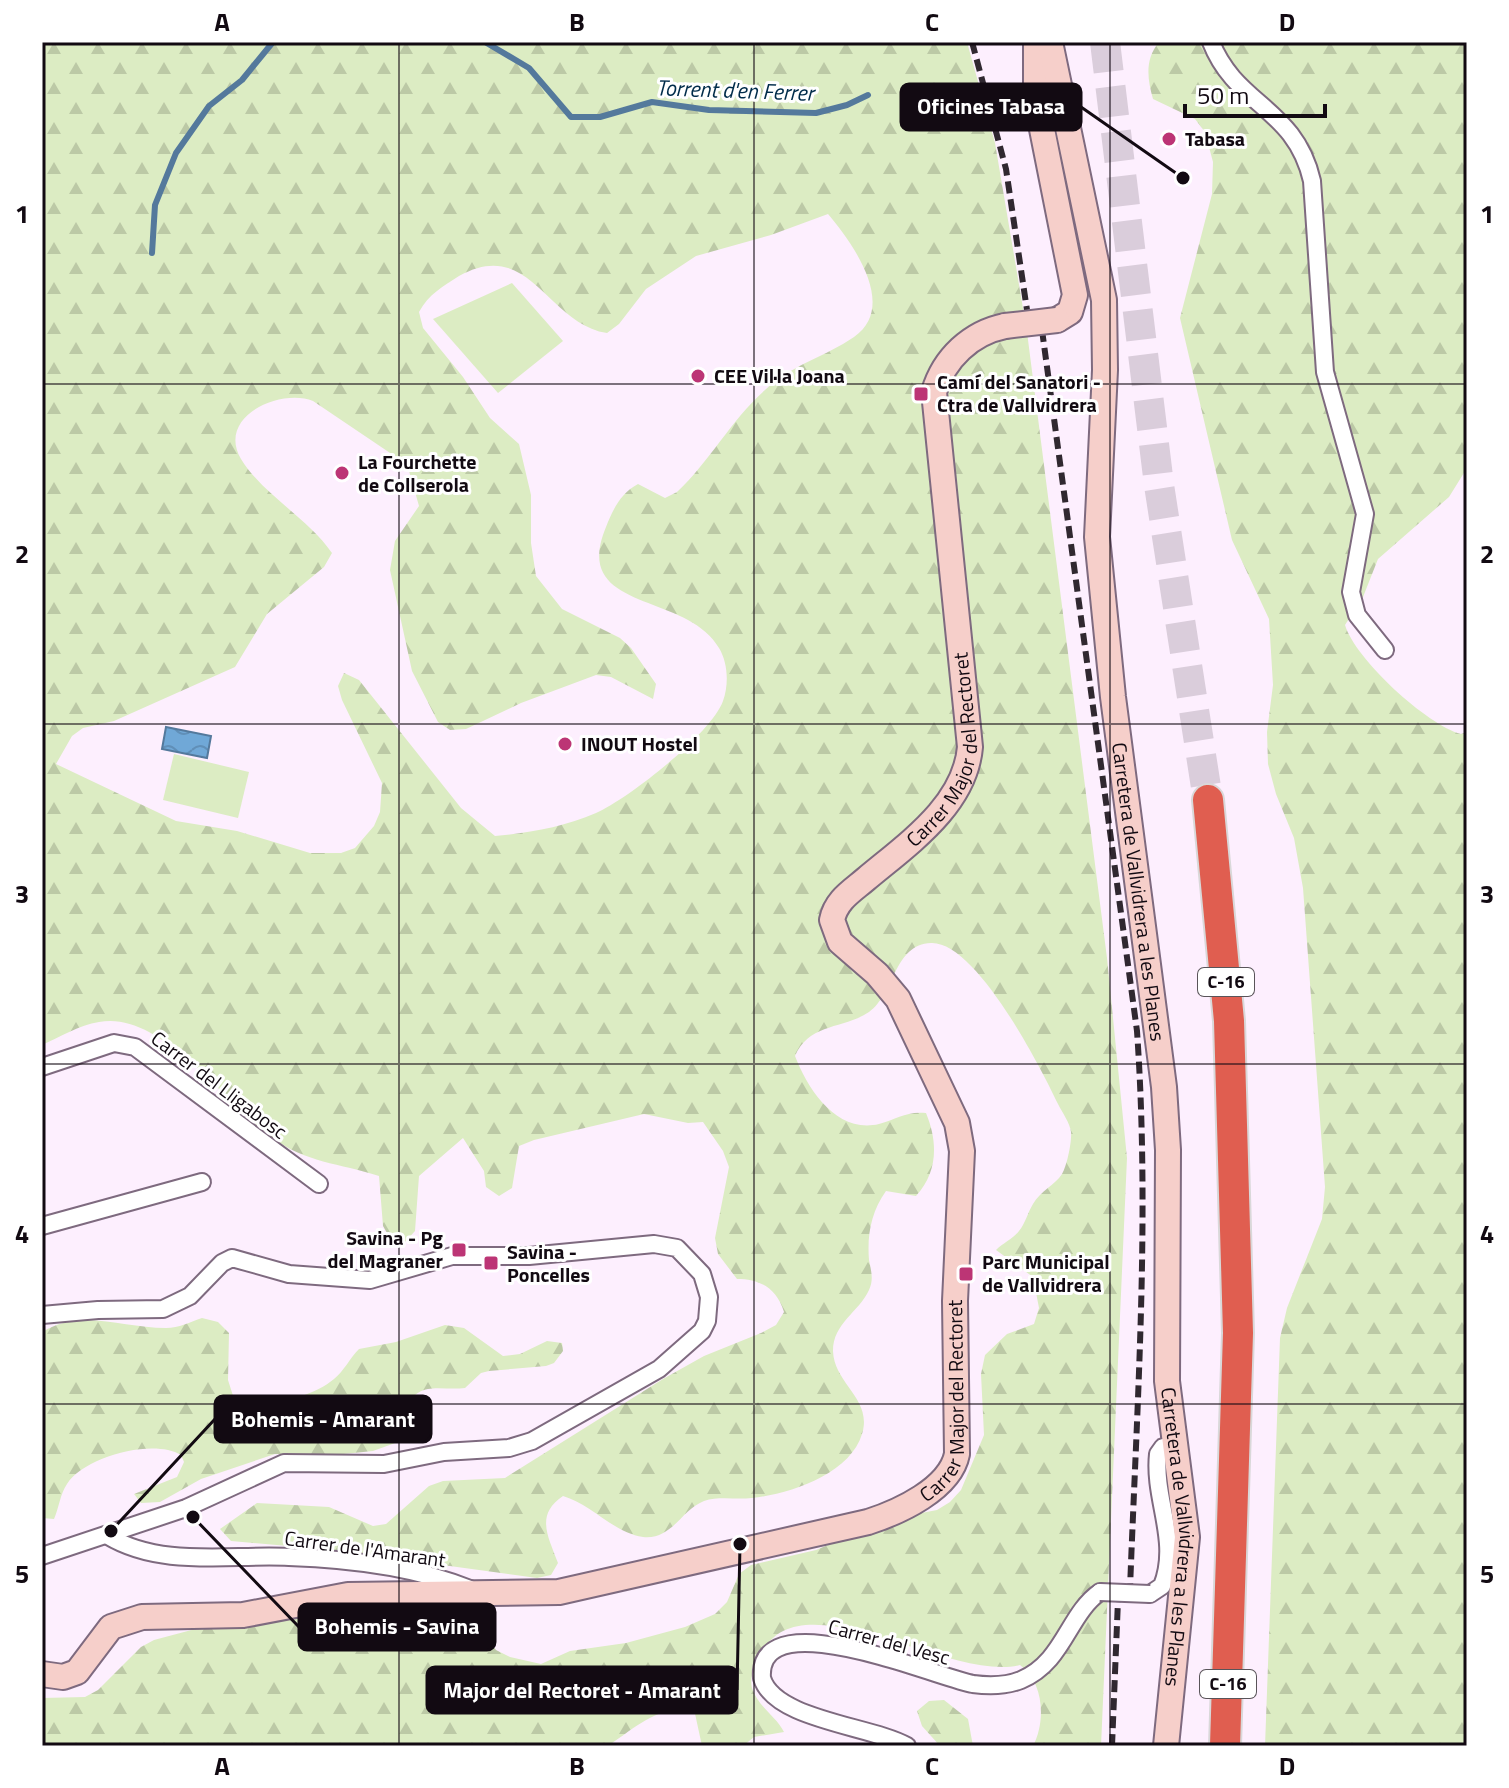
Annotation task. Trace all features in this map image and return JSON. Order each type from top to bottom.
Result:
[{"type":"highway","name":"C-16","points":[[1208,800],[1229,1021],[1238,1333],[1225,1746]]},
{"type":"street","name":"Carrer Major del Rectoret","points":[[42,1674],[63,1677],[77,1672],[111,1627],[142,1617],[243,1615],[348,1595],[474,1591],[518,1595],[559,1592],[868,1522],[890,1514],[937,1485],[955,1463],[955,1301],[962,1151],[957,1123],[898,999],[877,974],[840,942],[832,920],[842,899],[906,845],[954,796],[965,777],[970,747],[934,392],[942,372],[958,352],[977,336],[1005,326],[1057,320],[1070,312],[1075,295],[1036,99],[1036,42]]},
{"type":"street","name":"Carretera de Vallvidrera a les Planes","points":[[1050,42],[1104,300],[1105,370],[1097,537],[1113,697],[1164,1087],[1168,1165],[1167,1381],[1174,1445],[1184,1495],[1186,1561],[1166,1746]]},
{"type":"street","points":[[1211,42],[1228,73],[1287,127],[1307,160],[1312,181],[1325,372],[1365,514],[1351,581],[1353,604],[1365,627],[1385,650]]},
{"type":"street","name":"Carrer del Lligabosc","points":[[42,1067],[114,1043],[135,1047],[319,1184]]},
{"type":"street","points":[[42,1226],[202,1182]]},
{"type":"street","points":[[42,1315],[163,1309],[190,1296],[222,1263],[232,1258],[289,1274],[370,1280],[402,1273],[438,1258],[529,1256],[665,1245],[687,1255],[702,1274],[709,1297],[707,1321],[694,1340],[659,1369],[521,1445],[444,1452],[384,1464],[284,1463],[186,1508],[42,1556]]},
{"type":"street","name":"Carrer del Vesc","points":[[907,1746],[819,1717],[774,1696],[762,1678],[767,1656],[779,1647],[813,1642],[974,1684],[1006,1684],[1022,1680],[1046,1662],[1069,1636],[1083,1604],[1100,1592],[1150,1594],[1159,1590],[1165,1579],[1169,1541],[1158,1454],[1163,1447],[1174,1445]]},
{"type":"street","name":"Carrer de l'Amarant","points":[[108,1536],[148,1554],[316,1558],[435,1575],[474,1591]]},
{"type":"green space","points":[[42,42],[967,42],[995,143],[1027,332],[1107,958],[1127,1158],[1101,1746],[1033,1746],[1040,1725],[1040,1702],[1034,1681],[1020,1665],[991,1666],[956,1660],[842,1628],[809,1625],[781,1632],[762,1653],[752,1675],[755,1695],[784,1732],[754,1737],[743,1746],[702,1746],[694,1709],[680,1709],[668,1711],[638,1725],[608,1746],[42,1746],[42,1698],[85,1697],[98,1690],[141,1647],[154,1640],[199,1628],[404,1609],[453,1612],[477,1625],[496,1650],[510,1657],[541,1664],[570,1651],[626,1643],[685,1627],[715,1614],[727,1602],[739,1574],[751,1565],[816,1550],[890,1519],[937,1510],[961,1490],[984,1435],[981,1374],[985,1355],[1007,1334],[1034,1324],[1039,1308],[1033,1277],[996,1250],[1017,1234],[1036,1199],[1062,1174],[1071,1136],[1068,1121],[1022,1037],[1005,1009],[967,962],[949,948],[931,943],[909,952],[884,994],[869,1012],[818,1032],[801,1045],[795,1056],[816,1095],[837,1116],[864,1125],[879,1124],[907,1114],[926,1113],[933,1135],[932,1167],[916,1196],[886,1191],[877,1207],[869,1242],[871,1286],[834,1341],[835,1363],[862,1411],[862,1434],[855,1448],[832,1471],[817,1480],[767,1496],[704,1501],[662,1534],[653,1537],[622,1530],[563,1496],[554,1503],[546,1518],[548,1535],[558,1563],[551,1575],[537,1578],[333,1550],[231,1541],[220,1529],[257,1503],[329,1507],[373,1526],[386,1524],[429,1486],[443,1481],[505,1478],[663,1379],[704,1356],[776,1325],[784,1312],[777,1297],[761,1283],[737,1279],[718,1254],[715,1238],[729,1167],[723,1151],[703,1122],[688,1123],[644,1114],[534,1140],[519,1146],[512,1188],[499,1196],[486,1187],[484,1171],[463,1138],[419,1176],[415,1231],[405,1242],[391,1240],[383,1226],[379,1176],[310,1157],[284,1146],[253,1122],[191,1062],[146,1030],[122,1022],[99,1022],[77,1028],[42,1045]],"holes":[[[828,214],[848,240],[866,274],[872,292],[872,308],[867,324],[854,337],[787,374],[765,390],[677,492],[665,498],[638,484],[618,502],[606,527],[599,555],[604,574],[617,588],[682,617],[703,630],[719,648],[727,674],[723,701],[703,730],[667,764],[628,794],[610,806],[572,822],[495,836],[461,808],[359,680],[344,673],[338,686],[342,700],[382,783],[380,812],[374,826],[355,848],[341,853],[310,853],[237,831],[176,821],[56,764],[72,736],[83,728],[114,721],[235,667],[267,614],[324,567],[332,553],[250,472],[236,444],[237,430],[244,418],[270,402],[285,399],[313,401],[399,459],[409,471],[419,506],[395,541],[390,570],[412,671],[438,722],[450,730],[466,729],[521,703],[596,675],[611,677],[653,699],[656,684],[631,648],[620,638],[562,609],[536,576],[531,543],[531,495],[519,444],[490,418],[463,377],[423,328],[419,312],[432,296],[459,276],[483,267],[504,267],[521,274],[586,326],[607,333],[619,324],[646,289],[696,256],[771,235]]]},
{"type":"green space","points":[[1159,42],[1467,42],[1467,468],[1449,497],[1378,559],[1363,597],[1345,625],[1351,639],[1377,672],[1412,705],[1447,728],[1461,734],[1467,732],[1467,1746],[1265,1746],[1280,1338],[1287,1308],[1322,1219],[1325,1187],[1303,888],[1294,838],[1268,764],[1267,732],[1273,685],[1269,619],[1232,540],[1180,318],[1212,194],[1213,162],[1205,132],[1195,119],[1153,99],[1148,69],[1151,55]]},
{"type":"green space","points":[[512,283],[563,341],[498,393],[433,319]]},
{"type":"green space","points":[[174,754],[249,772],[238,818],[163,800]]},
{"type":"green space","points":[[202,1318],[218,1322],[229,1333],[228,1380],[235,1402],[246,1404],[259,1405],[301,1397],[338,1376],[359,1349],[396,1342],[445,1325],[464,1328],[503,1356],[520,1354],[547,1341],[562,1343],[563,1351],[554,1363],[546,1366],[481,1373],[465,1388],[422,1390],[410,1401],[405,1411],[409,1438],[373,1451],[324,1456],[275,1454],[201,1479],[160,1502],[141,1503],[134,1494],[177,1477],[184,1462],[181,1455],[154,1449],[103,1458],[76,1474],[67,1484],[54,1519],[42,1518],[42,1332],[72,1321],[166,1328]]},
{"type":"green space","points":[[944,1700],[968,1719],[973,1746],[940,1746],[922,1726],[917,1711],[929,1701]]},
{"type":"water","points":[[166,727],[211,736],[207,758],[162,749]]},
{"type":"waterway","points":[[152,253],[155,205],[176,153],[209,106],[242,80],[273,42]]},
{"type":"waterway","name":"Torrent d'en Ferrer","points":[[485,42],[529,68],[571,117],[600,117],[652,102],[709,110],[816,113],[847,105],[868,95]]},
{"type":"tunnel","points":[[1105,42],[1159,485],[1208,800]]},
{"type":"railway","points":[[972,42],[1006,169],[1027,310]]},
{"type":"railway","points":[[1042,330],[1137,1031],[1142,1240],[1130,1589]]},
{"type":"railway","points":[[1112,1746],[1118,1600]]},
{"type":"place","name":"Tabasa","points":[[1169,139]]},
{"type":"place","name":"Oficines Tabasa","points":[[1183,178]]},
{"type":"place","name":"CEE Vil·la Joana","points":[[698,376]]},
{"type":"place","name":"Camí del Sanatori - Ctra de Vallvidrera","points":[[921,394]]},
{"type":"place","name":"La Fourchette de Collserola","points":[[342,473]]},
{"type":"place","name":"INOUT Hostel","points":[[565,744]]},
{"type":"place","name":"Savina - Pg del Magraner","points":[[459,1250]]},
{"type":"place","name":"Savina - Poncelles","points":[[491,1263]]},
{"type":"place","name":"Parc Municipal de Vallvidrera","points":[[966,1274]]},
{"type":"place","name":"Bohemis - Savina","points":[[193,1517]]},
{"type":"place","name":"Bohemis - Amarant","points":[[111,1531]]},
{"type":"place","name":"Major del Rectoret - Amarant","points":[[740,1544]]}]
